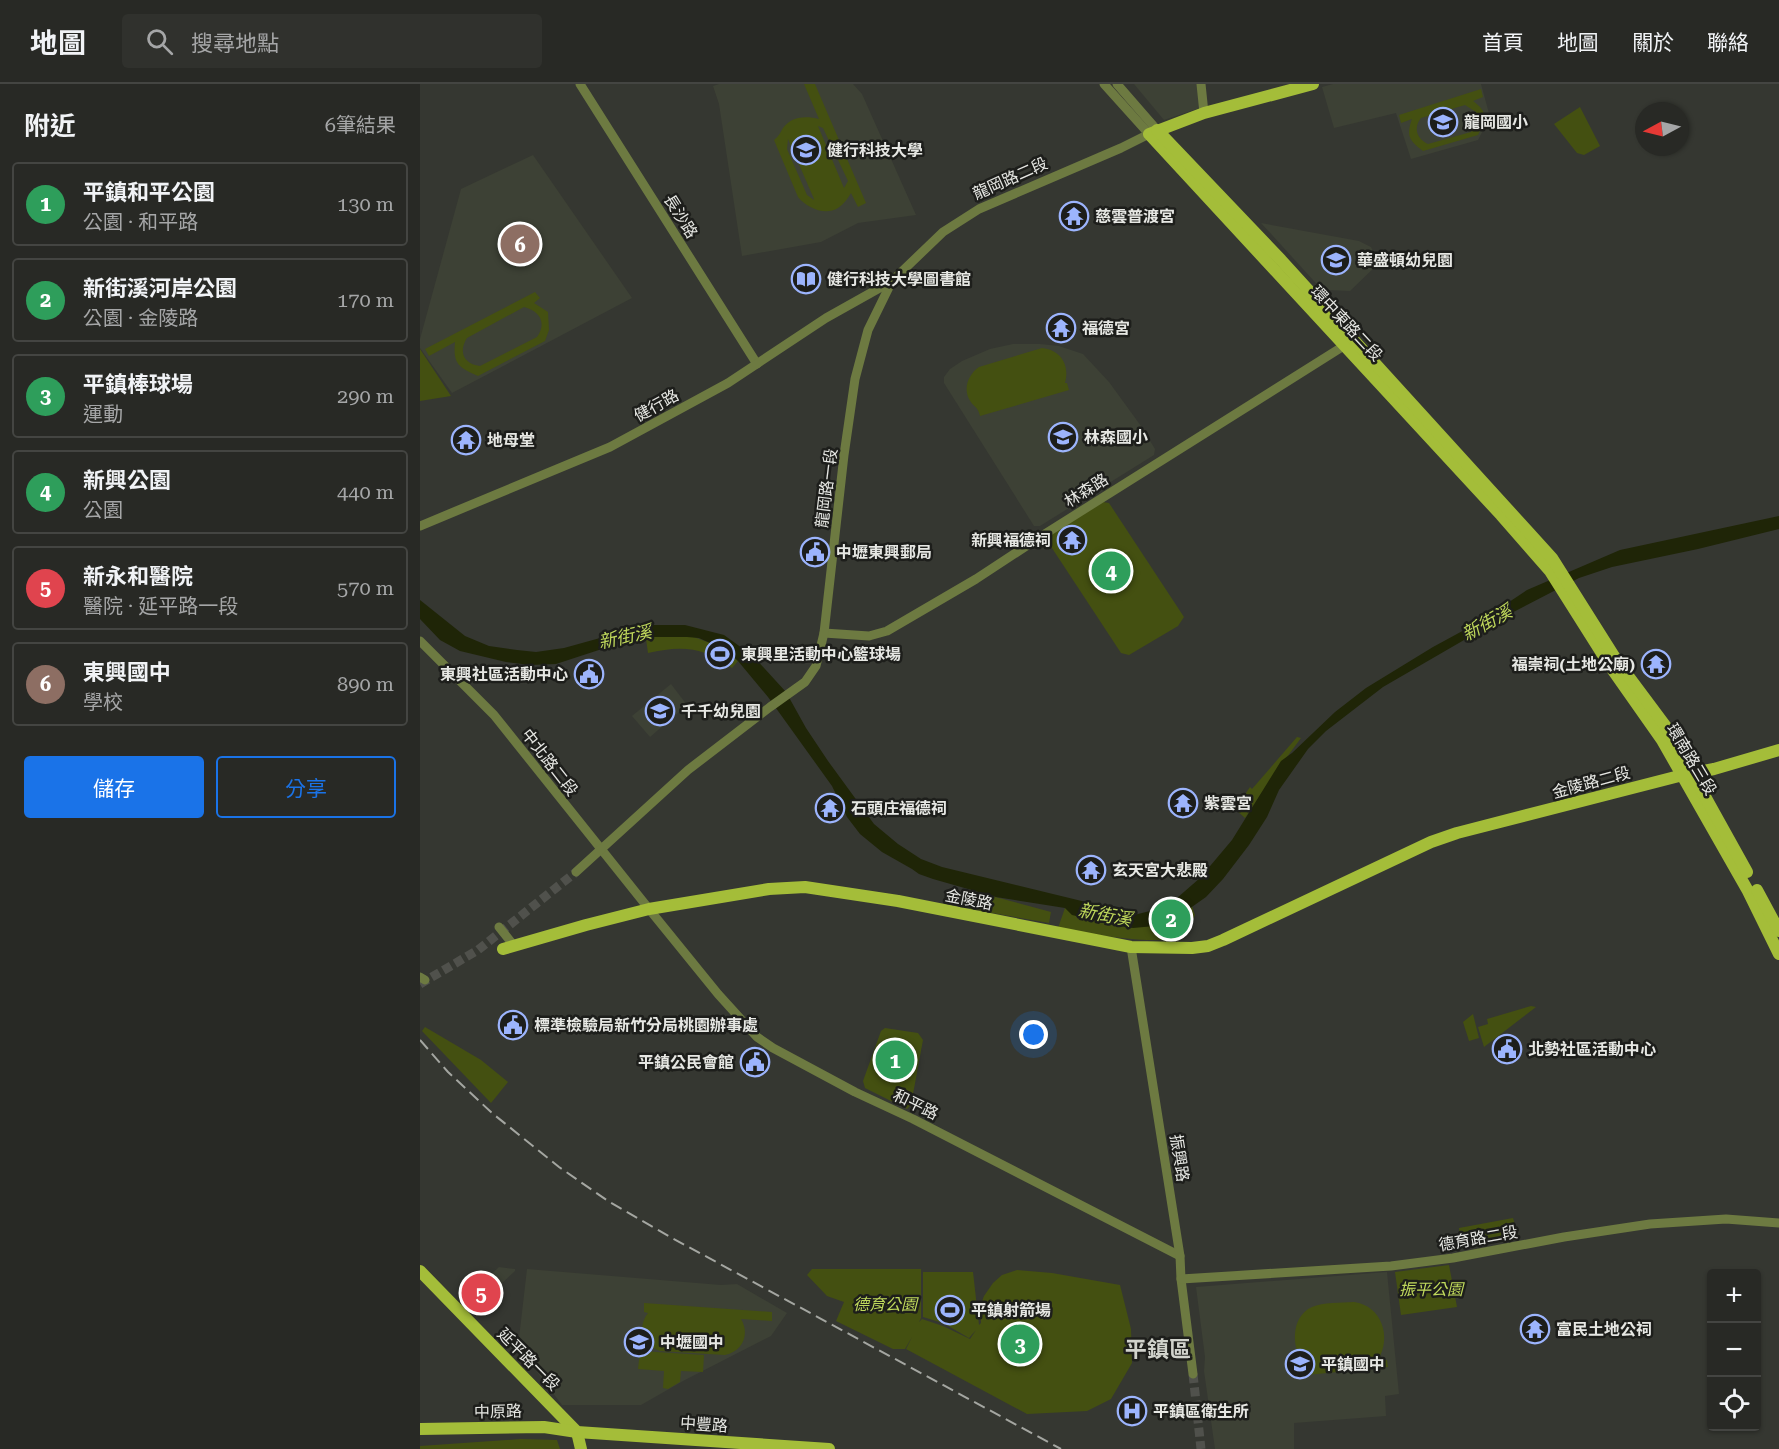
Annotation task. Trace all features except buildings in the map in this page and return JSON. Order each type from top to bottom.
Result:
[{"type":"main road","points":[[1153,132],[1204,113],[1313,84]]},
{"type":"main road","name":"環中東路二段","points":[[1153,132],[1281,261],[1349,342],[1507,506],[1566,587]]},
{"type":"main road","name":"環南路三段","points":[[1566,587],[1667,728],[1779,954]]},
{"type":"main road","name":"金陵路二段","points":[[1414,850],[1457,833],[1714,769],[1779,750]]},
{"type":"main road","name":"環南路三段","points":[[1688,774],[1779,931]]},
{"type":"main road","name":"金陵路","points":[[507,946],[649,909],[769,889],[805,886],[1131,947],[1208,946],[1264,922],[1414,850]]},
{"type":"main road","name":"延平路一段","points":[[420,1271],[577,1432]]},
{"type":"main road","name":"中原路","points":[[420,1429],[544,1427],[577,1432]]},
{"type":"main road","points":[[577,1432],[581,1449]]},
{"type":"main road","name":"中豐路","points":[[577,1432],[829,1449]]},
{"type":"street","name":"長沙路","points":[[580,84],[758,364]]},
{"type":"street","name":"環中東路二段","points":[[1104,84],[1153,132]]},
{"type":"street","name":"環中東路二段","points":[[1117,84],[1153,132]]},
{"type":"street","points":[[1200,84],[1204,113]]},
{"type":"street","name":"龍岡路二段","points":[[892,281],[943,232],[979,209],[1153,132]]},
{"type":"street","name":"健行路","points":[[420,526],[610,447],[728,383],[826,318],[892,281]]},
{"type":"street","name":"龍岡路一段","points":[[601,848],[630,825],[688,770],[805,682],[816,666],[824,633],[855,379],[868,330],[892,281]]},
{"type":"street","name":"林森路","points":[[824,633],[869,636],[887,631],[976,579],[1349,342]]},
{"type":"street","name":"中北路二段","points":[[420,641],[494,716],[649,909]]},
{"type":"street","points":[[576,872],[601,848]]},
{"type":"street","name":"和平路","points":[[649,909],[750,1030],[773,1048],[855,1092],[913,1119],[1180,1256]]},
{"type":"street","points":[[499,927],[507,946]]},
{"type":"street","name":"振興路","points":[[1131,947],[1180,1256],[1193,1374]]},
{"type":"street","name":"德育路二段","points":[[1181,1279],[1391,1266],[1454,1258],[1650,1224],[1726,1219],[1779,1223]]},
{"type":"shaded area","name":"健行科技大學","points":[[719,84],[853,84],[862,94],[916,215],[858,223],[821,242],[742,256],[719,104],[713,86]]},
{"type":"shaded area","points":[[1134,84],[1200,84],[1203,107],[1164,120]]},
{"type":"shaded area","name":"龍岡國小","points":[[1333,84],[1481,84],[1490,117],[1478,140],[1411,159],[1396,113],[1334,128],[1322,87]]},
{"type":"shaded area","points":[[533,155],[632,298],[452,393],[420,348],[420,339],[461,189]]},
{"type":"shaded area","name":"華盛頓幼兒園","points":[[1261,223],[1359,241],[1371,247],[1379,263],[1350,291],[1327,290],[1324,292]]},
{"type":"shaded area","name":"林森國小","points":[[1013,344],[1059,346],[1083,354],[1109,382],[1155,449],[1154,455],[1040,526],[1034,526],[944,383],[944,377],[950,369],[962,361],[990,349]]},
{"type":"shaded area","name":"千千幼兒園","points":[[671,684],[687,705],[650,737],[632,716]]},
{"type":"shaded area","points":[[499,1267],[515,1269],[515,1271],[472,1311],[462,1301]]},
{"type":"shaded area","name":"中壢國中","points":[[527,1269],[721,1285],[737,1284],[787,1313],[771,1336],[641,1405],[562,1405],[518,1347]]},
{"type":"shaded area","name":"平鎮國中","points":[[1387,1272],[1399,1394],[1385,1396],[1386,1416],[1294,1423],[1294,1449],[1215,1449],[1204,1371],[1205,1357],[1196,1287]]},
{"type":"green space","points":[[804,84],[815,84],[866,203],[858,207],[851,193],[840,206],[828,211],[817,210],[798,197],[774,140],[787,124],[795,119],[809,117],[819,119]],"holes":[[[818,126],[823,128],[848,181],[844,188]],[[788,139],[814,199],[814,200],[807,195],[787,149]]]},
{"type":"green space","points":[[1481,89],[1483,97],[1473,101],[1484,112],[1483,124],[1478,135],[1423,151],[1410,137],[1412,119],[1401,123],[1399,115]],"holes":[[[1465,105],[1476,112],[1477,120],[1471,132],[1428,144],[1417,133],[1417,126],[1421,118]]]},
{"type":"green space","points":[[1580,107],[1600,146],[1584,155],[1577,153],[1554,124]]},
{"type":"green space","points":[[535,292],[540,298],[534,303],[548,312],[549,330],[545,341],[478,376],[458,364],[455,342],[429,356],[425,349]],"holes":[[[524,307],[538,315],[542,322],[537,337],[480,366],[466,360],[463,348],[467,338]]]},
{"type":"green space","points":[[1042,348],[1059,355],[1065,365],[1065,383],[1069,390],[980,416],[967,394],[967,385],[972,373],[979,367]]},
{"type":"green space","points":[[420,349],[451,396],[420,401]]},
{"type":"green space","points":[[1103,502],[1109,503],[1184,617],[1178,626],[1129,655],[1121,653],[1048,542],[1050,535]]},
{"type":"green space","points":[[665,630],[713,644],[738,661],[732,668],[712,656],[692,650],[672,649],[648,653],[645,632]]},
{"type":"green space","points":[[1297,737],[1301,738],[1245,818],[1235,809],[1250,787],[1252,789]]},
{"type":"green space","points":[[973,891],[1051,912],[1049,923],[970,909]]},
{"type":"green space","points":[[1191,903],[1195,915],[1185,932],[1174,938],[1142,940],[1058,928],[1065,908],[1116,923]]},
{"type":"green space","points":[[1531,1006],[1536,1007],[1484,1047],[1478,1027],[1488,1024],[1487,1019]]},
{"type":"green space","points":[[1473,1014],[1479,1038],[1469,1041],[1463,1022]]},
{"type":"green space","points":[[425,1027],[481,1060],[508,1082],[491,1103],[422,1031]]},
{"type":"green space","points":[[885,1028],[918,1033],[923,1040],[911,1105],[907,1109],[865,1088],[863,1081],[881,1031]]},
{"type":"green space","points":[[1513,1218],[1519,1239],[1461,1248],[1459,1228]]},
{"type":"green space","name":"振平公園","points":[[1449,1265],[1457,1307],[1401,1315],[1395,1272]]},
{"type":"green space","name":"德育公園","points":[[812,1269],[921,1269],[921,1318],[919,1322],[922,1319],[943,1326],[970,1339],[976,1330],[969,1338],[943,1323],[923,1317],[923,1272],[973,1272],[979,1325],[981,1323],[980,1307],[984,1296],[1002,1275],[1017,1270],[1052,1273],[1120,1285],[1131,1329],[1132,1363],[1111,1399],[1087,1411],[1027,1414],[906,1349],[912,1337],[905,1349],[893,1349],[836,1321],[844,1302],[827,1296],[807,1275]]},
{"type":"green space","points":[[1354,1302],[1364,1305],[1378,1316],[1382,1324],[1384,1342],[1378,1360],[1387,1360],[1388,1367],[1297,1376],[1296,1367],[1305,1366],[1300,1359],[1295,1342],[1296,1326],[1300,1318],[1316,1305]]},
{"type":"green space","points":[[644,1303],[772,1312],[772,1321],[741,1319],[745,1330],[743,1341],[736,1350],[725,1355],[660,1351],[649,1344],[643,1335],[643,1324],[648,1313],[644,1312]]},
{"type":"green space","points":[[640,1351],[704,1355],[703,1372],[681,1371],[680,1382],[668,1389],[663,1388],[664,1371],[638,1369]]},
{"type":"green space","points":[[521,1439],[557,1440],[560,1449],[420,1449],[420,1446]]},
{"type":"water","name":"新街溪","points":[[1779,516],[1779,529],[1612,567],[1579,578],[1502,618],[1383,687],[1326,731],[1308,749],[1279,790],[1267,817],[1249,845],[1206,897],[1179,916],[1155,926],[1133,928],[1072,915],[1065,908],[996,897],[933,879],[919,874],[882,852],[860,834],[847,817],[832,786],[768,697],[738,661],[726,650],[699,638],[634,637],[556,664],[530,665],[460,651],[440,640],[420,619],[420,600],[465,636],[489,646],[536,652],[564,648],[647,625],[685,625],[724,635],[753,656],[786,692],[828,761],[874,824],[898,844],[921,859],[942,867],[1094,904],[1121,915],[1130,916],[1162,908],[1200,878],[1232,840],[1281,761],[1335,712],[1366,688],[1479,622],[1527,590],[1620,550]]},
{"type":"tunnel","points":[[420,984],[478,950],[576,872]]},
{"type":"tunnel","points":[[1193,1374],[1201,1449]]},
{"type":"railway","points":[[420,1040],[448,1072],[492,1113],[559,1167],[608,1201],[1061,1449]]},
{"type":"place","name":"龍岡國小","points":[[1443,122]]},
{"type":"place","name":"健行科技大學","points":[[806,150]]},
{"type":"place","name":"慈雲普渡宮","points":[[1074,216]]},
{"type":"place","name":"東興國中","points":[[520,244]]},
{"type":"place","name":"華盛頓幼兒園","points":[[1336,260]]},
{"type":"place","name":"健行科技大學圖書館","points":[[806,279]]},
{"type":"place","name":"福德宮","points":[[1061,328]]},
{"type":"place","name":"林森國小","points":[[1063,437]]},
{"type":"place","name":"地母堂","points":[[466,440]]},
{"type":"place","name":"新興福德祠","points":[[1072,540]]},
{"type":"place","name":"中壢東興郵局","points":[[815,552]]},
{"type":"place","name":"新興公園","points":[[1111,571]]},
{"type":"place","name":"東興里活動中心籃球場","points":[[720,654]]},
{"type":"place","name":"福崇祠(土地公廟)","points":[[1656,664]]},
{"type":"place","name":"東興社區活動中心","points":[[589,674]]},
{"type":"place","name":"千千幼兒園","points":[[660,711]]},
{"type":"place","name":"紫雲宮","points":[[1183,803]]},
{"type":"place","name":"石頭庄福德祠","points":[[830,808]]},
{"type":"place","name":"玄天宮大悲殿","points":[[1091,870]]},
{"type":"place","name":"新街溪河岸公園","points":[[1171,919]]},
{"type":"place","name":"標準檢驗局新竹分局桃園辦事處","points":[[513,1025]]},
{"type":"place","name":"北勢社區活動中心","points":[[1507,1049]]},
{"type":"place","name":"平鎮和平公園","points":[[895,1060]]},
{"type":"place","name":"平鎮公民會館","points":[[755,1062]]},
{"type":"place","name":"新永和醫院","points":[[481,1293]]},
{"type":"place","name":"平鎮射箭場","points":[[950,1310]]},
{"type":"place","name":"富民土地公祠","points":[[1535,1329]]},
{"type":"place","name":"中壢國中","points":[[639,1342]]},
{"type":"place","name":"平鎮棒球場","points":[[1020,1344]]},
{"type":"place","name":"平鎮國中","points":[[1300,1364]]},
{"type":"place","name":"平鎮區衛生所","points":[[1132,1411]]},
{"type":"district","name":"平鎮區","points":[[1158,1349]]}]
